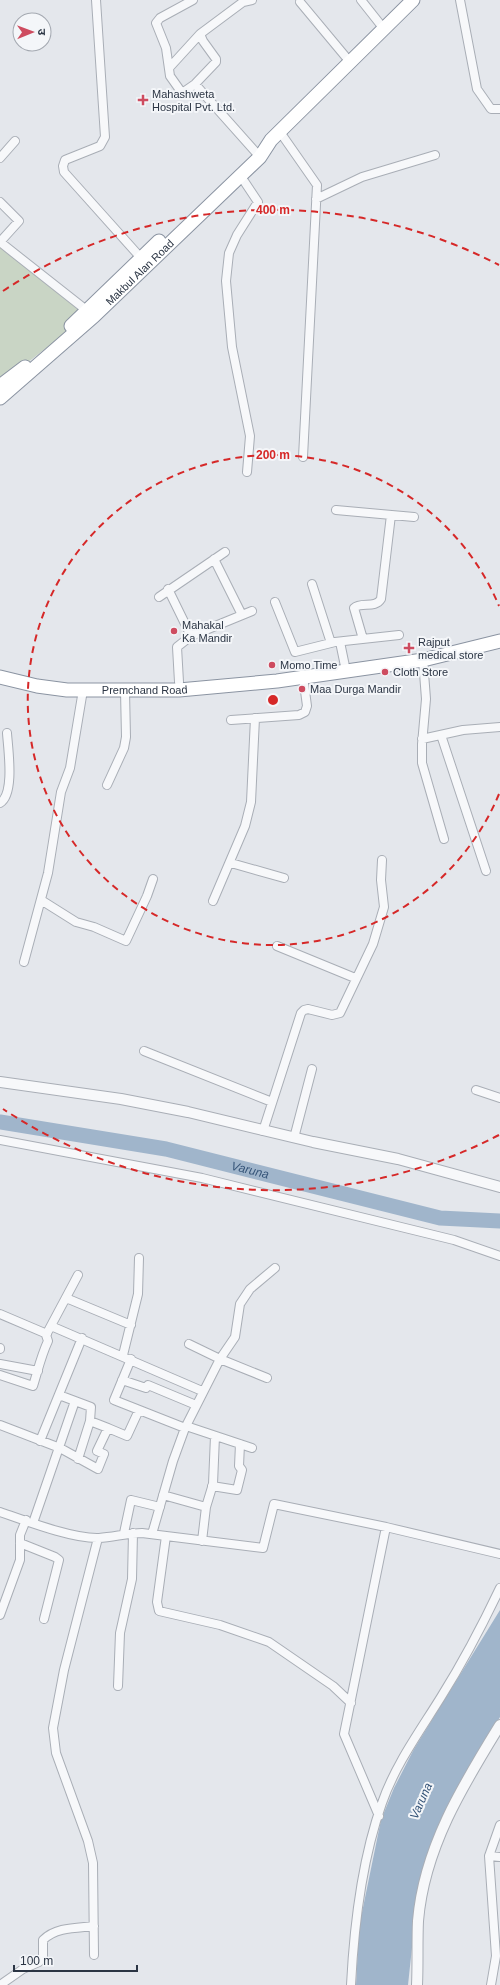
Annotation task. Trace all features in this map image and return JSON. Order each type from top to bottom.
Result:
[{"type":"highway","name":"Makbul Alan Road","points":[[0,386],[90,313],[141,258],[276,136],[411,1]]},
{"type":"highway","name":"Makbul Alan Road","points":[[0,398],[240,175],[257,154]]},
{"type":"highway","name":"Premchand Road","points":[[0,677],[53,689],[187,689],[277,681],[423,660],[497,640]]},
{"type":"highway","name":"Premchand Road","points":[[0,669],[54,681],[179,682],[274,674],[297,677]]},
{"type":"street","points":[[96,0],[105,136],[100,146],[66,160],[63,168],[64,172],[141,258]]},
{"type":"street","points":[[193,0],[157,21],[166,48],[172,80],[181,93],[185,92],[195,84],[216,60],[200,34]]},
{"type":"street","points":[[169,68],[200,34],[243,2],[252,0]]},
{"type":"street","points":[[361,0],[384,29]]},
{"type":"street","points":[[460,0],[477,89],[491,109],[500,109]]},
{"type":"street","points":[[300,2],[350,62]]},
{"type":"street","points":[[195,84],[257,154]]},
{"type":"street","points":[[276,136],[317,185],[303,457]]},
{"type":"street","points":[[0,158],[15,141]]},
{"type":"street","points":[[316,199],[357,179],[435,155]]},
{"type":"street","points":[[240,175],[258,202],[237,235],[229,253],[226,281],[232,347],[250,436],[247,472]]},
{"type":"street","points":[[0,202],[19,221],[0,242],[90,313]]},
{"type":"street","points":[[336,510],[414,517]]},
{"type":"street","points":[[363,639],[354,608],[357,605],[375,604],[381,599],[391,515]]},
{"type":"street","points":[[159,597],[168,589],[225,552]]},
{"type":"street","points":[[214,559],[242,615]]},
{"type":"street","points":[[312,584],[331,643]]},
{"type":"street","points":[[168,589],[191,636]]},
{"type":"street","points":[[276,602],[295,652],[331,643],[398,635]]},
{"type":"street","points":[[179,682],[177,647],[191,636],[252,611]]},
{"type":"street","points":[[340,642],[346,671]]},
{"type":"street","points":[[423,660],[426,699],[422,739],[424,774],[444,839]]},
{"type":"street","points":[[231,720],[299,714],[306,712],[307,706],[297,677]]},
{"type":"street","points":[[24,962],[48,873],[61,792],[70,768],[83,690]]},
{"type":"street","points":[[107,785],[124,748],[126,737],[125,690]]},
{"type":"street","points":[[213,902],[231,863],[245,826],[251,802],[255,718]]},
{"type":"street","points":[[422,739],[463,730],[500,727]]},
{"type":"street","points":[[0,803],[6,798],[9,787],[7,733]]},
{"type":"street","points":[[441,735],[486,871]]},
{"type":"street","points":[[263,1131],[303,1011],[308,1009],[338,1015],[342,1010],[355,978],[373,944],[384,907],[382,860]]},
{"type":"street","points":[[231,863],[284,878]]},
{"type":"street","points":[[41,900],[76,922],[94,927],[126,941],[147,896],[153,879]]},
{"type":"street","points":[[277,946],[355,978]]},
{"type":"street","points":[[144,1052],[272,1102]]},
{"type":"street","points":[[294,1138],[312,1069]]},
{"type":"street","points":[[0,1082],[128,1101],[188,1112],[294,1138],[398,1159],[500,1187]]},
{"type":"street","points":[[476,1090],[500,1098]]},
{"type":"street","points":[[0,1140],[202,1178],[454,1240],[500,1256]]},
{"type":"street","points":[[139,1258],[138,1294],[131,1325],[127,1357],[122,1380],[114,1400],[186,1427],[252,1448]]},
{"type":"street","points":[[152,1534],[173,1461],[186,1427],[202,1391],[220,1359],[235,1337],[238,1313],[244,1296],[275,1268]]},
{"type":"street","points":[[1,1377],[32,1386],[41,1363],[40,1358],[48,1341],[46,1338],[47,1334],[78,1275]]},
{"type":"street","points":[[66,1298],[131,1325]]},
{"type":"street","points":[[0,1314],[47,1334]]},
{"type":"street","points":[[51,1326],[127,1357],[202,1391]]},
{"type":"street","points":[[40,1441],[82,1338]]},
{"type":"street","points":[[189,1344],[220,1359],[267,1378]]},
{"type":"street","points":[[0,1364],[38,1371]]},
{"type":"street","points":[[122,1380],[146,1388],[148,1385],[196,1405]]},
{"type":"street","points":[[59,1395],[91,1407],[90,1421],[78,1459]]},
{"type":"street","points":[[0,1615],[20,1560],[20,1536],[29,1522],[60,1448],[75,1401]]},
{"type":"street","points":[[90,1421],[127,1436],[139,1410]]},
{"type":"street","points":[[0,1425],[60,1448],[98,1469],[104,1454],[97,1451],[108,1428]]},
{"type":"street","points":[[202,1541],[206,1507],[212,1486],[215,1436]]},
{"type":"street","points":[[212,1486],[237,1490],[242,1470],[240,1466],[240,1444]]},
{"type":"street","points":[[163,1496],[206,1507]]},
{"type":"street","points":[[118,1686],[120,1633],[132,1579],[129,1533],[131,1500],[160,1506]]},
{"type":"street","points":[[0,1512],[64,1533],[98,1538],[129,1533],[152,1534],[263,1548],[274,1504],[386,1527],[500,1554]]},
{"type":"street","points":[[378,1816],[344,1734],[386,1527]]},
{"type":"street","points":[[166,1536],[157,1602],[159,1611],[220,1625],[270,1642],[333,1686],[351,1703]]},
{"type":"street","points":[[94,1955],[93,1862],[88,1841],[56,1753],[53,1728],[64,1670],[98,1538]]},
{"type":"street","points":[[20,1544],[56,1557],[58,1560],[44,1619]]},
{"type":"street","points":[[351,1985],[356,1922],[367,1858],[382,1803],[402,1760],[481,1630],[500,1588]]},
{"type":"street","points":[[417,1985],[418,1920],[432,1858],[448,1816],[500,1725]]},
{"type":"street","points":[[491,1985],[496,1956],[496,1911],[489,1856],[500,1825]]},
{"type":"street","points":[[489,1856],[500,1857]]},
{"type":"street","points":[[0,1985],[23,1969],[39,1962],[43,1957],[43,1940],[48,1936],[56,1931],[94,1926]]},
{"type":"green space","points":[[0,242],[91,313],[0,384]]},
{"type":"water","points":[[500,1610],[500,1717],[449,1804],[429,1852],[413,1938],[408,1985],[356,1985],[359,1927],[381,1820],[394,1788],[414,1749]]},
{"type":"waterway","name":"Varuna","points":[[0,1122],[166,1149],[440,1218],[500,1221]]},
{"type":"place","name":"Mahashweta Hospital Pvt. Ltd.","points":[[143,100]]},
{"type":"place","name":"Mahakal Ka Mandir","points":[[174,631]]},
{"type":"place","name":"Rajput medical store","points":[[409,648]]},
{"type":"place","name":"Momo Time","points":[[272,665]]},
{"type":"place","name":"Cloth Store","points":[[385,672]]},
{"type":"place","name":"Maa Durga Mandir","points":[[302,689]]}]
